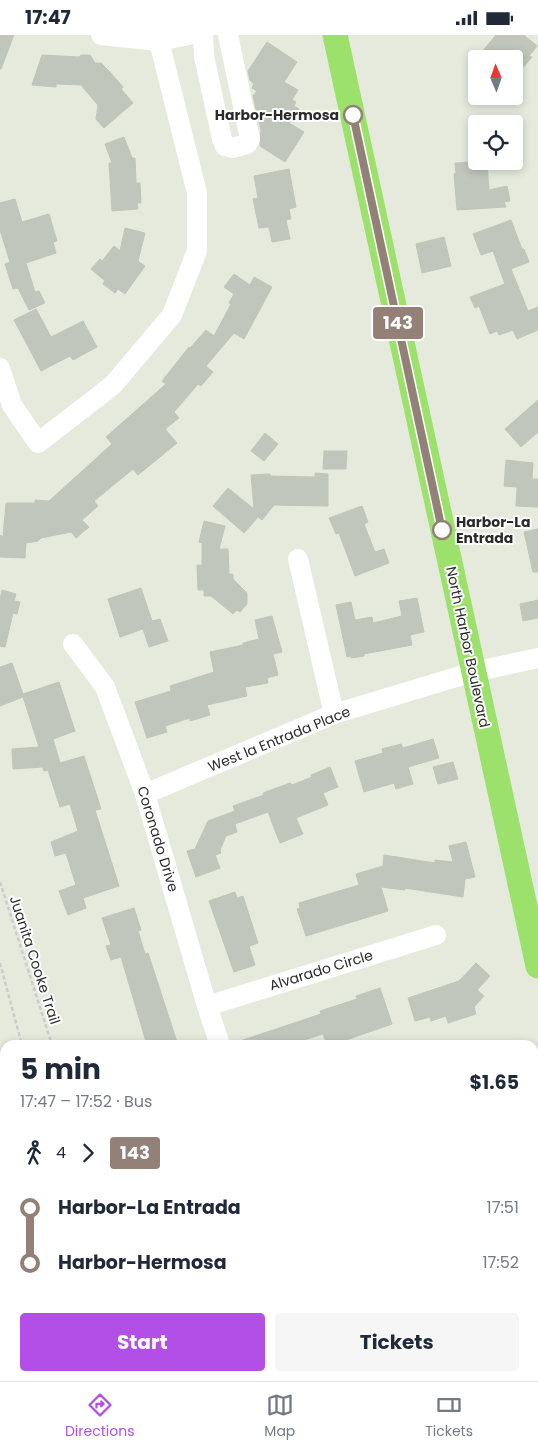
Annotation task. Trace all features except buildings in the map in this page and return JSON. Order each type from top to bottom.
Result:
[{"type":"main road","name":"North Harbor Boulevard","points":[[334,35],[538,966]]},
{"type":"street","points":[[101,35],[159,41],[189,35]]},
{"type":"street","points":[[203,35],[204,56],[222,139],[225,146],[232,148],[248,144],[250,139],[228,35]]},
{"type":"street","points":[[0,368],[12,405],[38,443],[113,385],[172,315],[196,251],[197,193],[159,41]]},
{"type":"street","points":[[298,559],[334,714]]},
{"type":"street","name":"Coronado Drive","points":[[73,643],[105,687],[145,794],[218,1040]]},
{"type":"street","name":"West la Entrada Place","points":[[145,794],[334,714],[473,672],[538,658]]},
{"type":"street","name":"Alvarado Circle","points":[[207,1006],[436,935]]},
{"type":"path","name":"Juanita Cooke Trail","points":[[0,882],[50,1040]]},
{"type":"path","points":[[0,963],[21,1040]]},
{"type":"bus line","name":"143","points":[[353,115],[442,530]]},
{"type":"place","name":"Harbor-Hermosa","points":[[353,115]]},
{"type":"place","name":"Harbor-La Entrada","points":[[442,530]]}]
